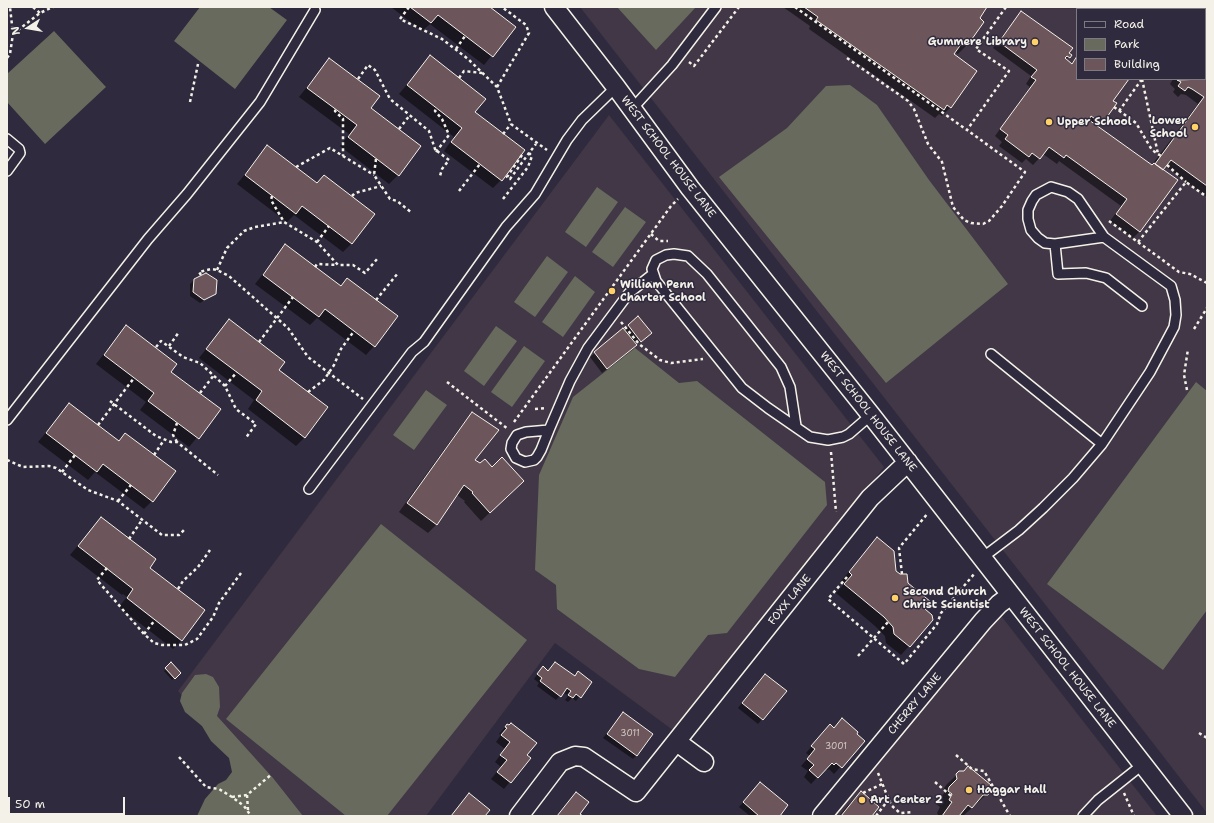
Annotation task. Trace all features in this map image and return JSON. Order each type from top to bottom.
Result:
[{"type":"street","name":"WEST SCHOOL HOUSE LANE","points":[[554,7],[722,229],[908,462],[979,566],[1011,595],[1183,816]]},
{"type":"street","name":"FOXX LANE","points":[[519,816],[560,762],[575,756],[584,757],[636,792],[870,498],[908,462]]},
{"type":"street","name":"CHERRY LANE","points":[[822,816],[987,616],[1011,595]]},
{"type":"street","points":[[677,742],[704,762]]},
{"type":"lane","points":[[632,109],[680,56],[716,7]]},
{"type":"lane","points":[[7,420],[148,240],[187,194],[260,102],[315,8]]},
{"type":"lane","points":[[309,489],[412,352],[424,342],[506,227],[535,194],[567,140],[582,120],[616,87]]},
{"type":"lane","points":[[7,138],[19,149],[20,153],[7,171]]},
{"type":"lane","points":[[979,566],[1043,508],[1073,478],[1102,444],[1150,372],[1174,327],[1176,315],[1175,300],[1171,286],[1104,237],[1078,199],[1068,192],[1055,188],[1043,190],[1036,195],[1028,210],[1028,220],[1032,230],[1038,238],[1045,243],[1055,244],[1104,237]]},
{"type":"lane","points":[[1055,244],[1058,274],[1086,273],[1106,278],[1142,306]]},
{"type":"lane","points":[[796,426],[790,387],[782,367],[701,266],[688,256],[674,254],[666,255],[656,260],[652,268],[656,281],[742,388],[768,408],[796,426],[802,432],[818,439],[836,439],[849,434],[871,415]]},
{"type":"lane","points":[[549,430],[570,381],[588,348],[629,293],[653,274]]},
{"type":"lane","points":[[991,354],[1102,444]]},
{"type":"lane","points":[[1083,816],[1098,800],[1142,765]]},
{"type":"path","points":[[7,58],[10,54],[13,34],[10,7]]},
{"type":"path","points":[[33,7],[40,13]]},
{"type":"path","points":[[13,34],[40,13],[53,7]]},
{"type":"path","points":[[409,7],[400,19],[442,39],[456,49],[483,73],[497,87],[511,124],[540,146]]},
{"type":"path","points":[[497,87],[529,33],[526,25],[502,7]]},
{"type":"path","points":[[680,56],[694,66],[738,7]]},
{"type":"path","points":[[795,7],[1025,172],[1002,206],[989,221],[983,224],[971,223],[964,220],[953,207],[942,162],[928,144],[914,109],[908,101],[847,58]]},
{"type":"path","points":[[967,130],[1009,71],[976,49],[1006,7]]},
{"type":"path","points":[[456,49],[465,36]]},
{"type":"path","points":[[190,102],[198,64]]},
{"type":"path","points":[[358,79],[368,65],[374,70],[390,99],[429,131],[436,152],[437,150],[449,160],[442,169],[440,176]]},
{"type":"path","points":[[459,78],[464,71],[483,73]]},
{"type":"path","points":[[1119,111],[1141,80]]},
{"type":"path","points":[[1142,80],[1158,154]]},
{"type":"path","points":[[1114,107],[1136,123],[1152,150],[1161,156]]},
{"type":"path","points":[[436,108],[435,111],[442,119],[448,134],[437,150]]},
{"type":"path","points":[[336,110],[335,111],[343,119],[343,156]]},
{"type":"path","points":[[399,129],[410,115]]},
{"type":"path","points":[[503,134],[511,124]]},
{"type":"path","points":[[522,155],[506,176],[510,179],[536,144]]},
{"type":"path","points":[[296,167],[330,148],[374,175],[390,199],[397,201],[412,213]]},
{"type":"path","points":[[503,199],[528,167],[532,156],[529,153]]},
{"type":"path","points":[[374,175],[376,158]]},
{"type":"path","points":[[459,192],[480,164]]},
{"type":"path","points":[[1167,165],[1186,182],[1207,197]]},
{"type":"path","points":[[1136,246],[1186,182]]},
{"type":"path","points":[[352,196],[355,193],[381,186]]},
{"type":"path","points":[[272,196],[271,200],[284,222],[317,242],[338,265]]},
{"type":"path","points":[[1092,219],[1102,216],[1179,272],[1190,274],[1207,284]]},
{"type":"path","points":[[217,270],[227,248],[244,231],[261,225],[284,222]]},
{"type":"path","points":[[317,242],[329,226]]},
{"type":"path","points":[[651,234],[660,241],[671,241]]},
{"type":"path","points":[[315,267],[317,264],[353,265],[365,273],[378,258]]},
{"type":"path","points":[[201,275],[199,272],[205,270],[217,270],[229,276],[293,333],[308,356],[356,394]]},
{"type":"path","points":[[376,300],[398,273]]},
{"type":"path","points":[[259,342],[293,297]]},
{"type":"path","points":[[1194,330],[1207,308]]},
{"type":"path","points":[[617,319],[642,347],[660,360],[671,363],[707,358]]},
{"type":"path","points":[[308,392],[324,380],[329,373],[340,349],[354,331]]},
{"type":"path","points":[[168,346],[179,332]]},
{"type":"path","points":[[156,347],[161,341],[182,357],[200,363],[225,386],[236,408],[256,424],[244,439]]},
{"type":"path","points":[[1187,390],[1184,375],[1188,349]]},
{"type":"path","points":[[225,386],[237,372]]},
{"type":"path","points":[[200,393],[214,375]]},
{"type":"path","points":[[98,425],[134,378]]},
{"type":"path","points":[[447,382],[509,429]]},
{"type":"path","points":[[110,401],[164,440],[177,442]]},
{"type":"path","points":[[177,423],[173,435],[177,442],[218,475]]},
{"type":"path","points":[[154,455],[164,440]]},
{"type":"path","points":[[831,452],[837,511],[832,517]]},
{"type":"path","points":[[62,472],[75,455]]},
{"type":"path","points":[[7,460],[23,467],[50,466],[62,472],[70,479],[88,490],[118,501],[162,536],[167,537],[179,535],[184,530]]},
{"type":"path","points":[[118,501],[131,485]]},
{"type":"path","points":[[902,574],[899,548],[928,512]]},
{"type":"path","points":[[129,539],[142,520]]},
{"type":"path","points":[[178,589],[183,581],[198,567],[210,550]]},
{"type":"path","points":[[847,577],[828,599],[904,664],[937,624],[941,613],[979,566]]},
{"type":"path","points":[[107,568],[97,580],[144,634],[154,643],[162,645],[191,644],[213,617],[219,603],[241,574]]},
{"type":"path","points":[[144,634],[155,620]]},
{"type":"path","points":[[858,656],[888,622]]},
{"type":"path","points":[[1199,733],[1207,738]]},
{"type":"path","points":[[872,755],[891,805],[900,813],[912,812]]},
{"type":"path","points":[[956,755],[972,769],[984,771]]},
{"type":"path","points":[[179,757],[206,787],[219,790],[232,797],[249,812]]},
{"type":"path","points":[[980,775],[984,771]]},
{"type":"path","points":[[984,771],[988,781],[994,787],[1010,816]]},
{"type":"path","points":[[232,797],[247,795],[272,774]]},
{"type":"path","points":[[935,782],[951,796]]},
{"type":"path","points":[[1119,783],[1134,816]]},
{"type":"path","points":[[863,793],[882,784]]},
{"type":"path","points":[[247,795],[249,812],[251,816]]},
{"type":"path","points":[[876,816],[889,800]]},
{"type":"shaded area","points":[[580,7],[1207,7],[1207,813],[1146,734]]},
{"type":"shaded area","name":"William Penn Charter School","points":[[609,115],[884,467],[674,731],[555,643],[426,816],[289,816],[178,691]]},
{"type":"shaded area","points":[[995,608],[1157,816],[825,816]]},
{"type":"green space","points":[[200,7],[269,7],[287,20],[235,89],[174,41]]},
{"type":"green space","points":[[617,7],[696,7],[656,50]]},
{"type":"green space","points":[[1206,24],[1207,25],[1207,62],[1206,61]]},
{"type":"green space","points":[[54,31],[106,87],[45,144],[7,102],[7,74]]},
{"type":"green space","points":[[850,85],[877,105],[929,180],[1008,284],[886,383],[719,177],[787,128],[826,86]]},
{"type":"green space","points":[[597,187],[618,202],[586,247],[565,232]]},
{"type":"green space","points":[[625,207],[646,222],[613,267],[592,252]]},
{"type":"green space","points":[[547,256],[568,272],[535,317],[514,302]]},
{"type":"green space","points":[[575,276],[595,292],[563,337],[542,322]]},
{"type":"green space","points":[[496,326],[517,341],[484,386],[464,371]]},
{"type":"green space","points":[[524,346],[545,361],[512,407],[491,392]]},
{"type":"green space","points":[[635,348],[679,383],[697,381],[825,482],[827,505],[727,633],[708,635],[675,677],[639,669],[557,609],[556,585],[535,570],[539,475],[573,397]]},
{"type":"green space","points":[[1196,382],[1207,391],[1207,610],[1163,670],[1047,584]]},
{"type":"green space","points":[[426,390],[447,405],[414,450],[393,435]]},
{"type":"green space","points":[[381,524],[527,640],[387,816],[346,816],[226,719]]},
{"type":"green space","points":[[206,674],[213,677],[219,687],[220,707],[217,716],[273,778],[303,816],[197,816],[205,799],[218,784],[226,780],[232,772],[229,758],[211,741],[202,726],[185,712],[180,701],[182,693],[195,675]]},
{"type":"building","points":[[410,7],[490,7],[516,27],[493,57],[438,15],[431,23]]},
{"type":"building","points":[[804,7],[987,7],[980,18],[984,22],[967,46],[962,43],[954,54],[977,71],[951,108],[947,105],[944,110],[816,20],[818,17]]},
{"type":"building","points":[[1096,7],[1151,7],[1150,8]]},
{"type":"building","name":"Upper School","points":[[1021,11],[1073,48],[1069,53],[1072,55],[1070,58],[1067,56],[1065,58],[1072,64],[1076,58],[1076,80],[1128,80],[1113,101],[1117,103],[1102,124],[1091,116],[1089,120],[1152,165],[1154,163],[1178,180],[1140,232],[1116,214],[1127,199],[1066,155],[1064,158],[1049,147],[1040,159],[1032,153],[1029,157],[1005,139],[1008,135],[1000,129],[1036,80],[1031,77],[1037,70],[999,42]]},
{"type":"building","points":[[430,55],[486,99],[475,112],[525,150],[502,181],[451,142],[462,128],[407,85]]},
{"type":"building","points":[[329,58],[380,96],[371,108],[421,146],[399,176],[348,137],[357,125],[307,88]]},
{"type":"building","name":"Lower School","points":[[1207,59],[1207,186],[1171,160],[1163,170],[1155,164],[1204,97],[1188,87],[1185,91],[1178,86],[1181,82],[1177,80],[1206,80]]},
{"type":"building","points":[[267,145],[317,183],[324,175],[375,214],[352,244],[302,206],[296,214],[245,175]]},
{"type":"building","points":[[285,244],[341,286],[347,278],[398,316],[375,347],[325,309],[319,317],[263,275]]},
{"type":"building","points":[[206,273],[217,280],[216,294],[204,300],[193,292],[194,279]]},
{"type":"building","points":[[638,316],[652,333],[641,342],[628,325]]},
{"type":"building","points":[[229,319],[285,362],[279,370],[328,407],[305,438],[256,400],[262,391],[206,349]]},
{"type":"building","points":[[126,325],[177,364],[171,372],[221,409],[199,439],[148,401],[154,393],[104,355]]},
{"type":"building","points":[[623,328],[637,345],[607,369],[594,352]]},
{"type":"building","points":[[69,403],[119,441],[125,433],[176,471],[153,502],[103,464],[97,472],[46,433]]},
{"type":"building","points":[[472,412],[499,430],[475,460],[480,463],[485,459],[492,467],[502,457],[524,481],[490,513],[472,493],[473,492],[464,485],[437,525],[407,503]]},
{"type":"building","points":[[101,517],[156,559],[150,568],[205,610],[182,641],[127,598],[133,589],[78,546]]},
{"type":"building","points":[[877,537],[894,551],[896,571],[900,574],[907,574],[908,583],[931,602],[925,609],[932,615],[933,620],[910,647],[894,634],[893,627],[884,617],[844,584],[852,575],[849,572]]},
{"type":"building","points":[[171,662],[181,673],[175,679],[165,668]]},
{"type":"building","points":[[555,662],[575,676],[578,671],[592,682],[581,698],[576,694],[573,698],[568,695],[571,691],[567,688],[561,697],[540,681],[542,678],[537,674],[543,666],[548,671]]},
{"type":"building","points":[[765,674],[787,691],[763,720],[742,703]]},
{"type":"building","points":[[623,712],[653,734],[637,756],[607,734]]},
{"type":"building","points":[[842,718],[858,732],[857,734],[865,741],[842,768],[836,763],[834,765],[832,763],[818,778],[809,770],[814,765],[807,759],[815,749],[811,746],[830,724],[834,728]]},
{"type":"building","points":[[511,723],[537,743],[527,755],[531,758],[511,783],[497,772],[507,760],[500,755],[510,742],[501,735],[507,728],[505,727],[507,724],[509,725]]},
{"type":"building","name":"Haggar Hall","points":[[968,766],[991,785],[989,787],[990,792],[988,795],[983,795],[972,808],[968,805],[959,816],[942,816],[952,802],[949,800],[952,794],[948,791],[949,787],[957,779],[956,774],[959,771],[964,771]]},
{"type":"building","points":[[760,782],[788,805],[780,816],[759,816],[743,802]]},
{"type":"building","name":"Art Center 2","points":[[861,791],[879,807],[872,816],[841,816]]},
{"type":"building","points":[[576,792],[589,802],[580,814],[583,816],[557,816]]},
{"type":"building","points":[[469,793],[490,810],[485,816],[451,816]]},
{"type":"place","name":"Gummere Library","points":[[1035,42]]},
{"type":"place","name":"Upper School","points":[[1049,122]]},
{"type":"place","name":"Lower School","points":[[1195,127]]},
{"type":"place","name":"William Penn Charter School","points":[[612,291]]},
{"type":"place","name":"Second Church Christ Scientist","points":[[895,598]]},
{"type":"place","name":"Haggar Hall","points":[[969,790]]},
{"type":"place","name":"Art Center 2","points":[[862,800]]}]
